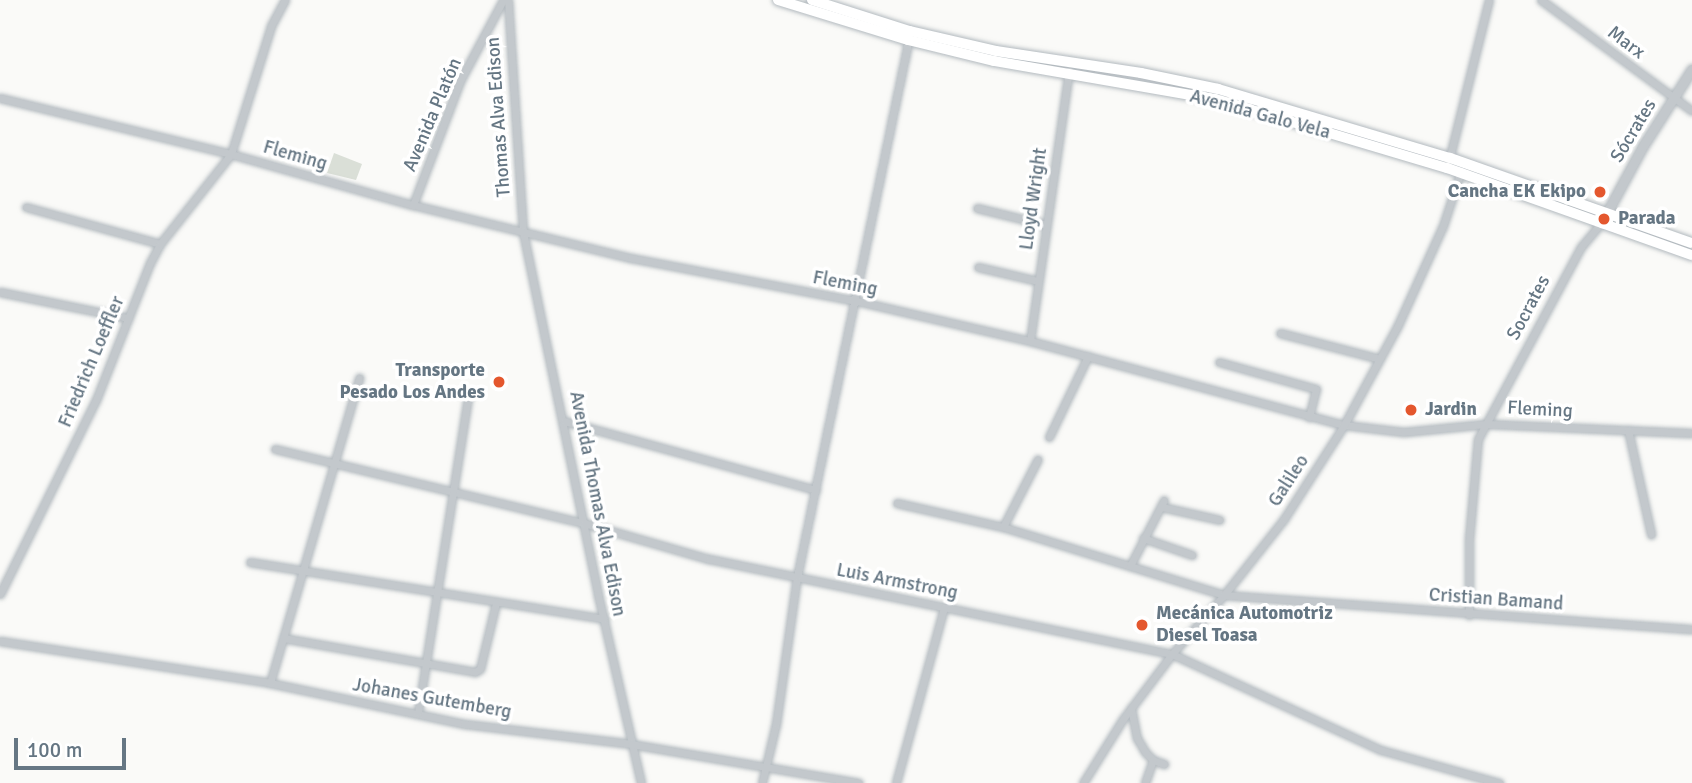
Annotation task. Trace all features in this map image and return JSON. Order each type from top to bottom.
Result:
[{"type":"main road","name":"Avenida Galo Vela","points":[[778,0],[994,61],[1069,67],[1217,94],[1337,123],[1604,217],[1692,243]]},
{"type":"main road","name":"Avenida Galo Vela","points":[[812,0],[909,35]]},
{"type":"main road","name":"Avenida Galo Vela","points":[[1217,94],[1333,135],[1448,163]]},
{"type":"main road","points":[[1333,135],[1337,123]]},
{"type":"main road","name":"Avenida Galo Vela","points":[[1604,217],[1692,255]]},
{"type":"street","points":[[230,154],[271,26],[285,0]]},
{"type":"street","name":"Avenida Platón","points":[[413,205],[457,88],[505,0]]},
{"type":"street","name":"Thomas Alva Edison","points":[[505,0],[523,232]]},
{"type":"street","points":[[1448,163],[1489,0]]},
{"type":"street","name":"Marx","points":[[1541,0],[1692,111]]},
{"type":"street","points":[[762,783],[767,767],[797,577],[852,300],[909,35]]},
{"type":"street","name":"Lloyd Wright","points":[[1030,341],[1069,67]]},
{"type":"street","name":"Sócrates","points":[[1604,217],[1692,69]]},
{"type":"street","name":"Fleming","points":[[0,98],[230,154],[413,205],[523,232],[743,282],[852,300],[1030,341],[1344,425],[1404,432],[1486,424],[1692,433]]},
{"type":"street","name":"Friedrich Loeffler","points":[[0,594],[66,466],[160,244],[230,154]]},
{"type":"street","name":"Galileo","points":[[1083,783],[1131,708],[1283,519],[1344,425],[1380,359],[1443,226],[1462,168]]},
{"type":"street","points":[[26,207],[160,244]]},
{"type":"street","points":[[977,208],[1046,225]]},
{"type":"street","name":"Socrates","points":[[1469,615],[1469,540],[1478,439],[1581,247],[1604,217]]},
{"type":"street","name":"Avenida Thomas Alva Edison","points":[[523,232],[641,783]]},
{"type":"street","points":[[978,267],[1038,281]]},
{"type":"street","points":[[0,292],[128,318]]},
{"type":"street","points":[[1280,333],[1380,359]]},
{"type":"street","points":[[1049,437],[1088,356]]},
{"type":"street","points":[[1219,362],[1316,389],[1309,417]]},
{"type":"street","points":[[270,683],[359,378]]},
{"type":"street","points":[[418,713],[468,398]]},
{"type":"street","points":[[564,421],[816,490]]},
{"type":"street","points":[[1628,430],[1651,534]]},
{"type":"street","name":"Luis Armstrong","points":[[275,449],[453,494],[584,523],[709,559],[1172,654],[1381,750],[1499,783]]},
{"type":"street","points":[[1003,527],[1038,459]]},
{"type":"street","name":"Cristian Bamand","points":[[897,503],[1003,527],[1224,595],[1297,598],[1469,615],[1692,629]]},
{"type":"street","points":[[1130,566],[1163,504],[1220,520]]},
{"type":"street","points":[[1143,538],[1192,555]]},
{"type":"street","points":[[250,562],[604,619]]},
{"type":"street","points":[[283,638],[467,672],[480,669],[496,603]]},
{"type":"street","points":[[896,783],[944,607]]},
{"type":"street","name":"Johanes Gutemberg","points":[[0,641],[270,683],[464,723],[631,744],[859,783]]},
{"type":"street","points":[[1131,708],[1137,738],[1153,760],[1164,764]]},
{"type":"street","points":[[1145,783],[1153,760]]},
{"type":"shaded area","points":[[334,153],[362,164],[356,180],[327,173]]},
{"type":"place","name":"Cancha EK Ekipo","points":[[1600,192]]},
{"type":"place","name":"Parada","points":[[1604,219]]},
{"type":"place","name":"Transporte Pesado Los Andes","points":[[499,382]]},
{"type":"place","name":"Jardin","points":[[1411,410]]},
{"type":"place","name":"Mecánica Automotriz Diesel Toasa","points":[[1142,625]]}]
